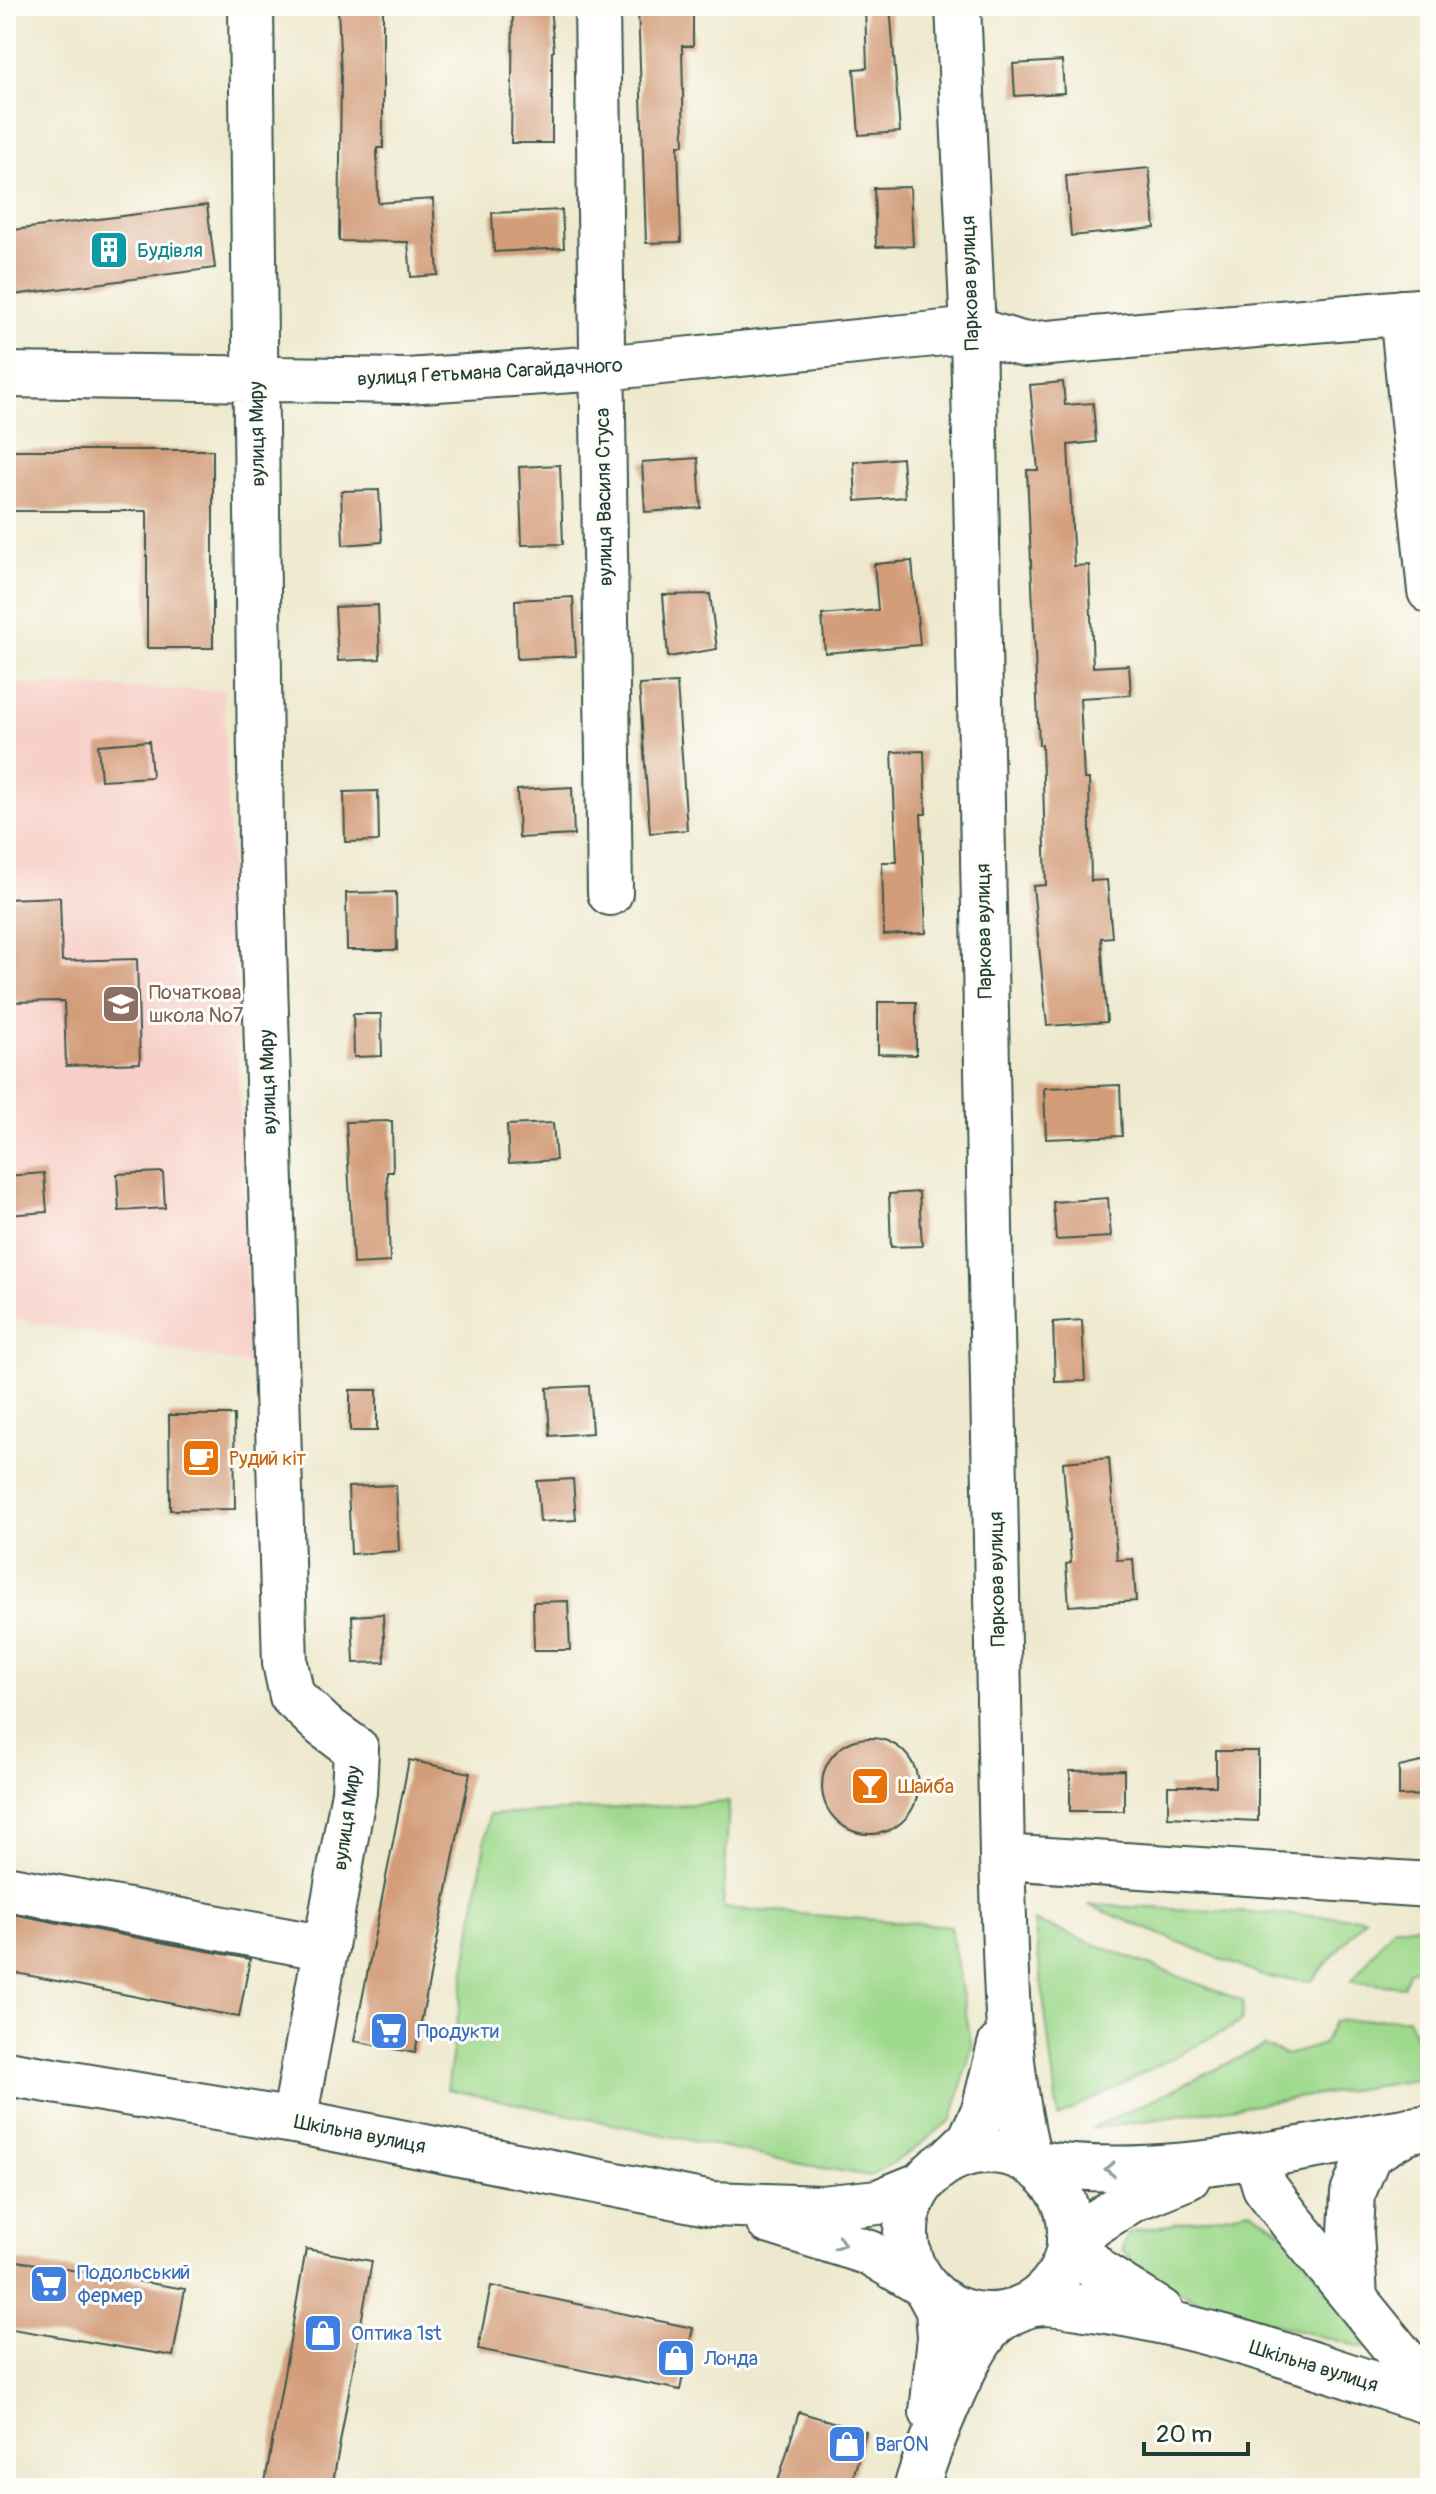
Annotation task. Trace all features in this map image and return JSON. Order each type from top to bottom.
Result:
[{"type":"street","name":"вулиця Миру","points":[[251,6],[261,844],[285,1663],[292,1696],[324,1726],[356,1749],[354,1792],[294,2121]]},
{"type":"street","name":"вулиця Василя Стуса","points":[[597,6],[610,893]]},
{"type":"street","name":"Паркова вулиця","points":[[958,6],[973,330],[1002,1857],[1008,2012]]},
{"type":"street","points":[[973,330],[1025,345],[1416,311],[1430,591]]},
{"type":"street","name":"вулиця Гетьмана Сагайдачного","points":[[6,375],[407,381],[603,368],[973,330]]},
{"type":"street","points":[[1002,1857],[1430,1885]]},
{"type":"street","points":[[6,1888],[326,1948]]},
{"type":"street","points":[[920,2475],[965,2370],[980,2344],[994,2324],[1042,2295],[1054,2281],[1063,2265],[1069,2240],[1068,2213],[1062,2198],[1054,2184],[1030,2162],[1019,2122],[1008,2012]]},
{"type":"street","points":[[920,2475],[940,2337],[938,2310],[908,2254],[905,2235],[912,2200],[935,2172],[970,2140],[984,2110],[1008,2012]]},
{"type":"street","name":"Шкільна вулиця","points":[[6,2073],[294,2121],[712,2204],[870,2253],[925,2286]]},
{"type":"street","points":[[935,2172],[981,2151],[998,2151],[1030,2162],[1067,2168],[1111,2170],[1250,2158],[1420,2129]]},
{"type":"street","points":[[1355,2297],[1351,2233],[1353,2193],[1369,2154],[1420,2129]]},
{"type":"street","points":[[1069,2240],[1133,2199],[1173,2182],[1250,2158]]},
{"type":"street","points":[[1250,2158],[1265,2187],[1403,2358],[1430,2385]]},
{"type":"street","name":"Шкільна вулиця","points":[[712,2204],[821,2208],[878,2202],[935,2172]]},
{"type":"street","points":[[1069,2240],[1099,2272],[1147,2304],[1199,2330]]},
{"type":"street","points":[[925,2286],[950,2305],[965,2311],[996,2314],[1026,2306],[1056,2304],[1124,2313],[1199,2330]]},
{"type":"street","name":"Шкільна вулиця","points":[[1199,2330],[1430,2402]]},
{"type":"shaded area","name":"Початкова школа №7","points":[[6,684],[223,691],[250,1365],[6,1317]]},
{"type":"green space","points":[[729,1802],[723,1908],[950,1926],[972,2047],[952,2119],[911,2152],[870,2176],[447,2089],[489,1815]]},
{"type":"green space","points":[[1088,1905],[1365,1918],[1312,1981],[1265,1977]]},
{"type":"green space","points":[[1034,1921],[1243,2001],[1242,2022],[1058,2117]]},
{"type":"green space","points":[[1394,1926],[1430,1926],[1430,1965],[1409,1971],[1403,1987],[1351,1982]]},
{"type":"green space","points":[[1408,2018],[1417,2040],[1430,2045],[1430,2078],[1091,2129],[1264,2046],[1287,2055],[1323,2044],[1334,2021]]},
{"type":"green space","points":[[1251,2210],[1286,2234],[1372,2350],[1217,2309],[1144,2276],[1122,2250],[1129,2232]]},
{"type":"building","points":[[383,6],[383,148],[377,148],[378,203],[433,199],[438,275],[411,277],[408,242],[339,241],[341,74],[338,8]]},
{"type":"building","points":[[550,6],[554,51],[552,143],[511,143],[513,8]]},
{"type":"building","points":[[638,6],[693,6],[693,46],[682,46],[684,145],[678,145],[681,242],[646,243]]},
{"type":"building","points":[[865,6],[890,6],[900,132],[859,135],[854,69],[867,68]]},
{"type":"building","points":[[1062,61],[1064,93],[1015,96],[1013,64]]},
{"type":"building","points":[[1149,168],[1155,228],[1071,236],[1066,176]]},
{"type":"building","points":[[910,187],[913,246],[876,247],[874,188]]},
{"type":"building","name":"Будівля","points":[[207,205],[215,268],[6,296],[6,231]]},
{"type":"building","points":[[562,210],[564,248],[494,252],[492,213]]},
{"type":"building","points":[[1063,382],[1065,405],[1093,403],[1096,442],[1068,445],[1074,566],[1089,565],[1093,667],[1129,665],[1131,695],[1080,698],[1084,779],[1089,779],[1091,881],[1107,880],[1112,937],[1101,938],[1107,1022],[1047,1026],[1033,886],[1046,885],[1042,745],[1039,745],[1027,470],[1038,470],[1030,385]]},
{"type":"building","points":[[6,450],[213,450],[213,648],[147,648],[147,511],[6,511]]},
{"type":"building","points":[[698,458],[701,508],[645,512],[642,462]]},
{"type":"building","points":[[902,458],[905,497],[856,501],[854,462]]},
{"type":"building","points":[[560,465],[563,544],[522,545],[519,467]]},
{"type":"building","points":[[379,490],[382,542],[343,545],[341,491]]},
{"type":"building","points":[[912,561],[920,645],[825,653],[822,615],[878,610],[874,564]]},
{"type":"building","points":[[710,594],[717,649],[668,657],[663,595]]},
{"type":"building","points":[[573,597],[576,656],[517,659],[515,600]]},
{"type":"building","points":[[378,605],[380,659],[338,661],[335,607]]},
{"type":"building","points":[[677,683],[687,830],[650,833],[639,685]]},
{"type":"building","points":[[149,741],[152,777],[101,780],[98,745]]},
{"type":"building","points":[[924,751],[926,814],[921,814],[926,933],[884,935],[882,862],[897,862],[892,752]]},
{"type":"building","points":[[572,787],[574,835],[519,838],[517,790]]},
{"type":"building","points":[[378,791],[379,841],[345,842],[344,792]]},
{"type":"building","points":[[396,892],[397,950],[347,950],[346,893]]},
{"type":"building","points":[[60,897],[62,961],[137,959],[140,1063],[66,1066],[64,1001],[6,1002],[6,899]]},
{"type":"building","points":[[878,1002],[916,1002],[916,1055],[878,1054]]},
{"type":"building","points":[[353,1014],[381,1014],[382,1056],[354,1057]]},
{"type":"building","points":[[1120,1085],[1122,1136],[1046,1139],[1044,1088]]},
{"type":"building","points":[[392,1121],[393,1172],[387,1172],[390,1262],[353,1264],[346,1122]]},
{"type":"building","points":[[553,1123],[556,1160],[509,1163],[507,1125]]},
{"type":"building","points":[[163,1172],[165,1208],[119,1211],[117,1174]]},
{"type":"building","points":[[44,1173],[47,1212],[6,1215],[6,1176]]},
{"type":"building","points":[[919,1192],[922,1246],[891,1247],[889,1194]]},
{"type":"building","points":[[1108,1198],[1111,1237],[1056,1240],[1053,1202]]},
{"type":"building","points":[[1082,1320],[1085,1381],[1055,1382],[1053,1322]]},
{"type":"building","points":[[589,1386],[592,1433],[550,1436],[547,1388]]},
{"type":"building","points":[[350,1390],[377,1390],[377,1431],[350,1431]]},
{"type":"building","points":[[169,1415],[234,1415],[235,1509],[170,1510]]},
{"type":"building","points":[[1109,1458],[1117,1560],[1133,1559],[1136,1601],[1069,1606],[1066,1564],[1071,1563],[1063,1462]]},
{"type":"building","points":[[573,1479],[576,1520],[540,1522],[537,1481]]},
{"type":"building","points":[[396,1485],[399,1551],[351,1554],[348,1487]]},
{"type":"building","points":[[568,1601],[570,1650],[534,1650],[533,1602]]},
{"type":"building","points":[[383,1614],[385,1662],[354,1663],[352,1616]]},
{"type":"building","name":"Шайба","points":[[870,1738],[888,1741],[904,1752],[915,1768],[918,1786],[915,1804],[904,1820],[888,1831],[870,1834],[852,1831],[836,1820],[825,1804],[822,1786],[825,1768],[836,1752],[852,1741]]},
{"type":"building","points":[[1216,1751],[1258,1751],[1258,1821],[1168,1817],[1168,1786],[1216,1786]]},
{"type":"building","points":[[409,1760],[470,1773],[415,2053],[354,2041]]},
{"type":"building","points":[[1430,1760],[1430,1795],[1399,1796],[1399,1767]]},
{"type":"building","points":[[1124,1770],[1124,1811],[1070,1811],[1070,1771]]},
{"type":"building","points":[[6,1913],[250,1959],[239,2017],[6,1971]]},
{"type":"building","points":[[306,2249],[372,2261],[332,2488],[264,2488]]},
{"type":"building","points":[[6,2259],[185,2289],[173,2356],[6,2328]]},
{"type":"building","points":[[491,2286],[693,2328],[680,2390],[478,2349]]},
{"type":"building","points":[[799,2412],[866,2432],[850,2488],[776,2488]]},
{"type":"place","name":"Будівля","points":[[109,250]]},
{"type":"place","name":"Початкова школа №7","points":[[121,1004]]},
{"type":"place","name":"Рудий кіт","points":[[201,1458]]},
{"type":"place","name":"Шайба","points":[[870,1786]]},
{"type":"place","name":"Продукти","points":[[389,2031]]},
{"type":"place","name":"Подольський фермер","points":[[49,2284]]},
{"type":"place","name":"Оптика 1st","points":[[323,2333]]},
{"type":"place","name":"Лонда","points":[[676,2358]]},
{"type":"place","name":"ВагON","points":[[847,2444]]}]
